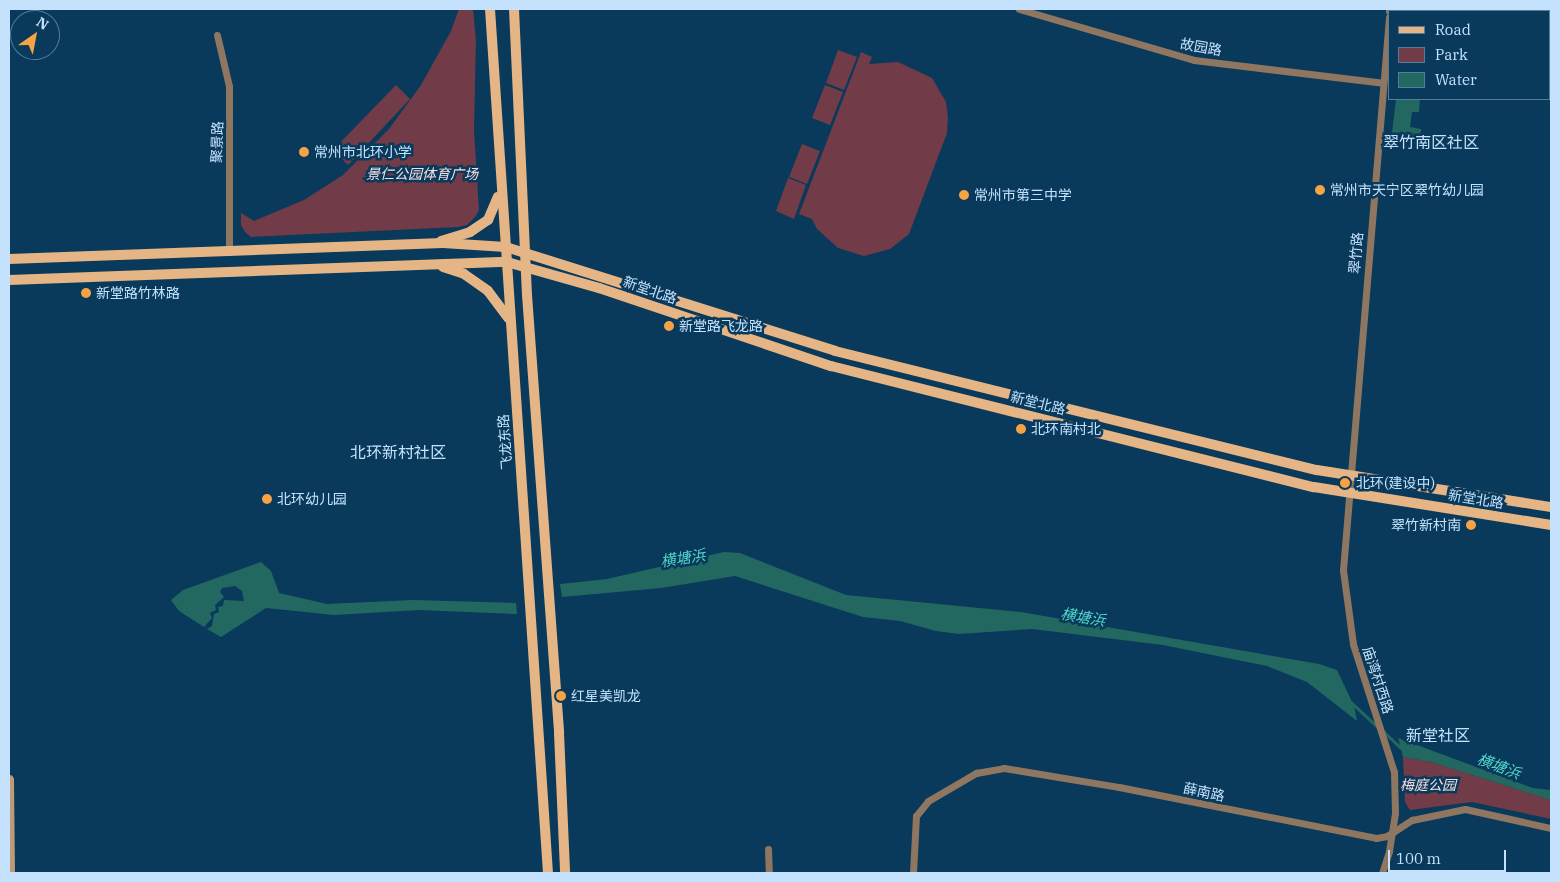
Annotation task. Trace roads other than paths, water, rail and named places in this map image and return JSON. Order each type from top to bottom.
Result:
[{"type":"main road","name":"飞龙东路","points":[[490,9],[548,873]]},
{"type":"main road","points":[[514,9],[528,268],[566,873]]},
{"type":"main road","points":[[9,259],[433,244],[470,232],[488,220],[497,206],[500,174]]},
{"type":"main road","name":"新堂北路","points":[[433,244],[506,247],[528,252],[836,351],[1309,468],[1551,507]]},
{"type":"main road","name":"新堂北路","points":[[9,280],[507,262],[599,288],[831,366],[1314,487],[1551,525]]},
{"type":"main road","points":[[435,265],[464,274],[488,290],[510,324]]},
{"type":"main road","points":[[9,779],[10,873]]},
{"type":"street","name":"故园路","points":[[1019,9],[1194,60],[1383,83]]},
{"type":"street","name":"翠竹路","points":[[1348,492],[1388,27]]},
{"type":"street","name":"聚景路","points":[[217,35],[229,86],[229,252]]},
{"type":"street","name":"庙湾村西路","points":[[1348,492],[1343,570],[1353,644],[1376,716],[1389,749],[1395,781],[1393,830],[1382,873]]},
{"type":"street","name":"薛南路","points":[[913,873],[916,816],[928,801],[976,773],[1004,768],[1119,787],[1376,838],[1412,820],[1466,809],[1551,828]]},
{"type":"street","points":[[768,849],[769,873]]},
{"type":"water","points":[[1551,9],[1551,32],[1550,10],[1473,10]]},
{"type":"water","points":[[1396,100],[1420,100],[1419,112],[1412,112],[1410,127],[1421,129],[1421,136],[1406,145],[1405,150],[1394,146],[1391,141]]},
{"type":"water","points":[[724,552],[740,553],[846,595],[1021,612],[1319,664],[1337,670],[1354,706],[1357,721],[1307,682],[1267,666],[1163,645],[1032,629],[959,634],[936,631],[900,621],[863,617],[735,576],[661,588],[562,597],[560,584],[607,579]]},
{"type":"water","points":[[261,562],[271,571],[279,593],[327,604],[413,600],[516,603],[517,614],[419,610],[334,615],[266,608],[221,637],[207,629],[212,626],[214,614],[219,612],[218,607],[223,606],[224,600],[244,601],[242,591],[235,586],[222,588],[220,592],[224,597],[215,605],[216,610],[210,613],[212,618],[204,627],[179,611],[171,600],[183,590]]},
{"type":"water","points":[[1398,738],[1533,788],[1551,790],[1551,800],[1431,762],[1403,757]]},
{"type":"waterway","name":"横塘浜","points":[[1352,703],[1377,726]]},
{"type":"waterway","name":"横塘浜","points":[[1383,731],[1401,748]]},
{"type":"place","name":"常州市北环小学","points":[[304,152]]},
{"type":"place","name":"常州市天宁区翠竹幼儿园","points":[[1320,190]]},
{"type":"place","name":"常州市第三中学","points":[[964,195]]},
{"type":"place","name":"新堂路竹林路","points":[[86,293]]},
{"type":"place","name":"新堂路飞龙路","points":[[669,326]]},
{"type":"place","name":"北环南村北","points":[[1021,429]]},
{"type":"place","name":"北环(建设中)","points":[[1345,483]]},
{"type":"place","name":"北环幼儿园","points":[[267,499]]},
{"type":"place","name":"翠竹新村南","points":[[1471,525]]},
{"type":"place","name":"红星美凯龙","points":[[561,696]]},
{"type":"district","name":"翠竹南区社区","points":[[1431,142]]},
{"type":"district","name":"北环新村社区","points":[[398,452]]},
{"type":"district","name":"新堂社区","points":[[1438,735]]},
{"type":"park label","name":"景仁公园体育广场","points":[[422,174]]},
{"type":"park label","name":"梅庭公园","points":[[1428,785]]}]
